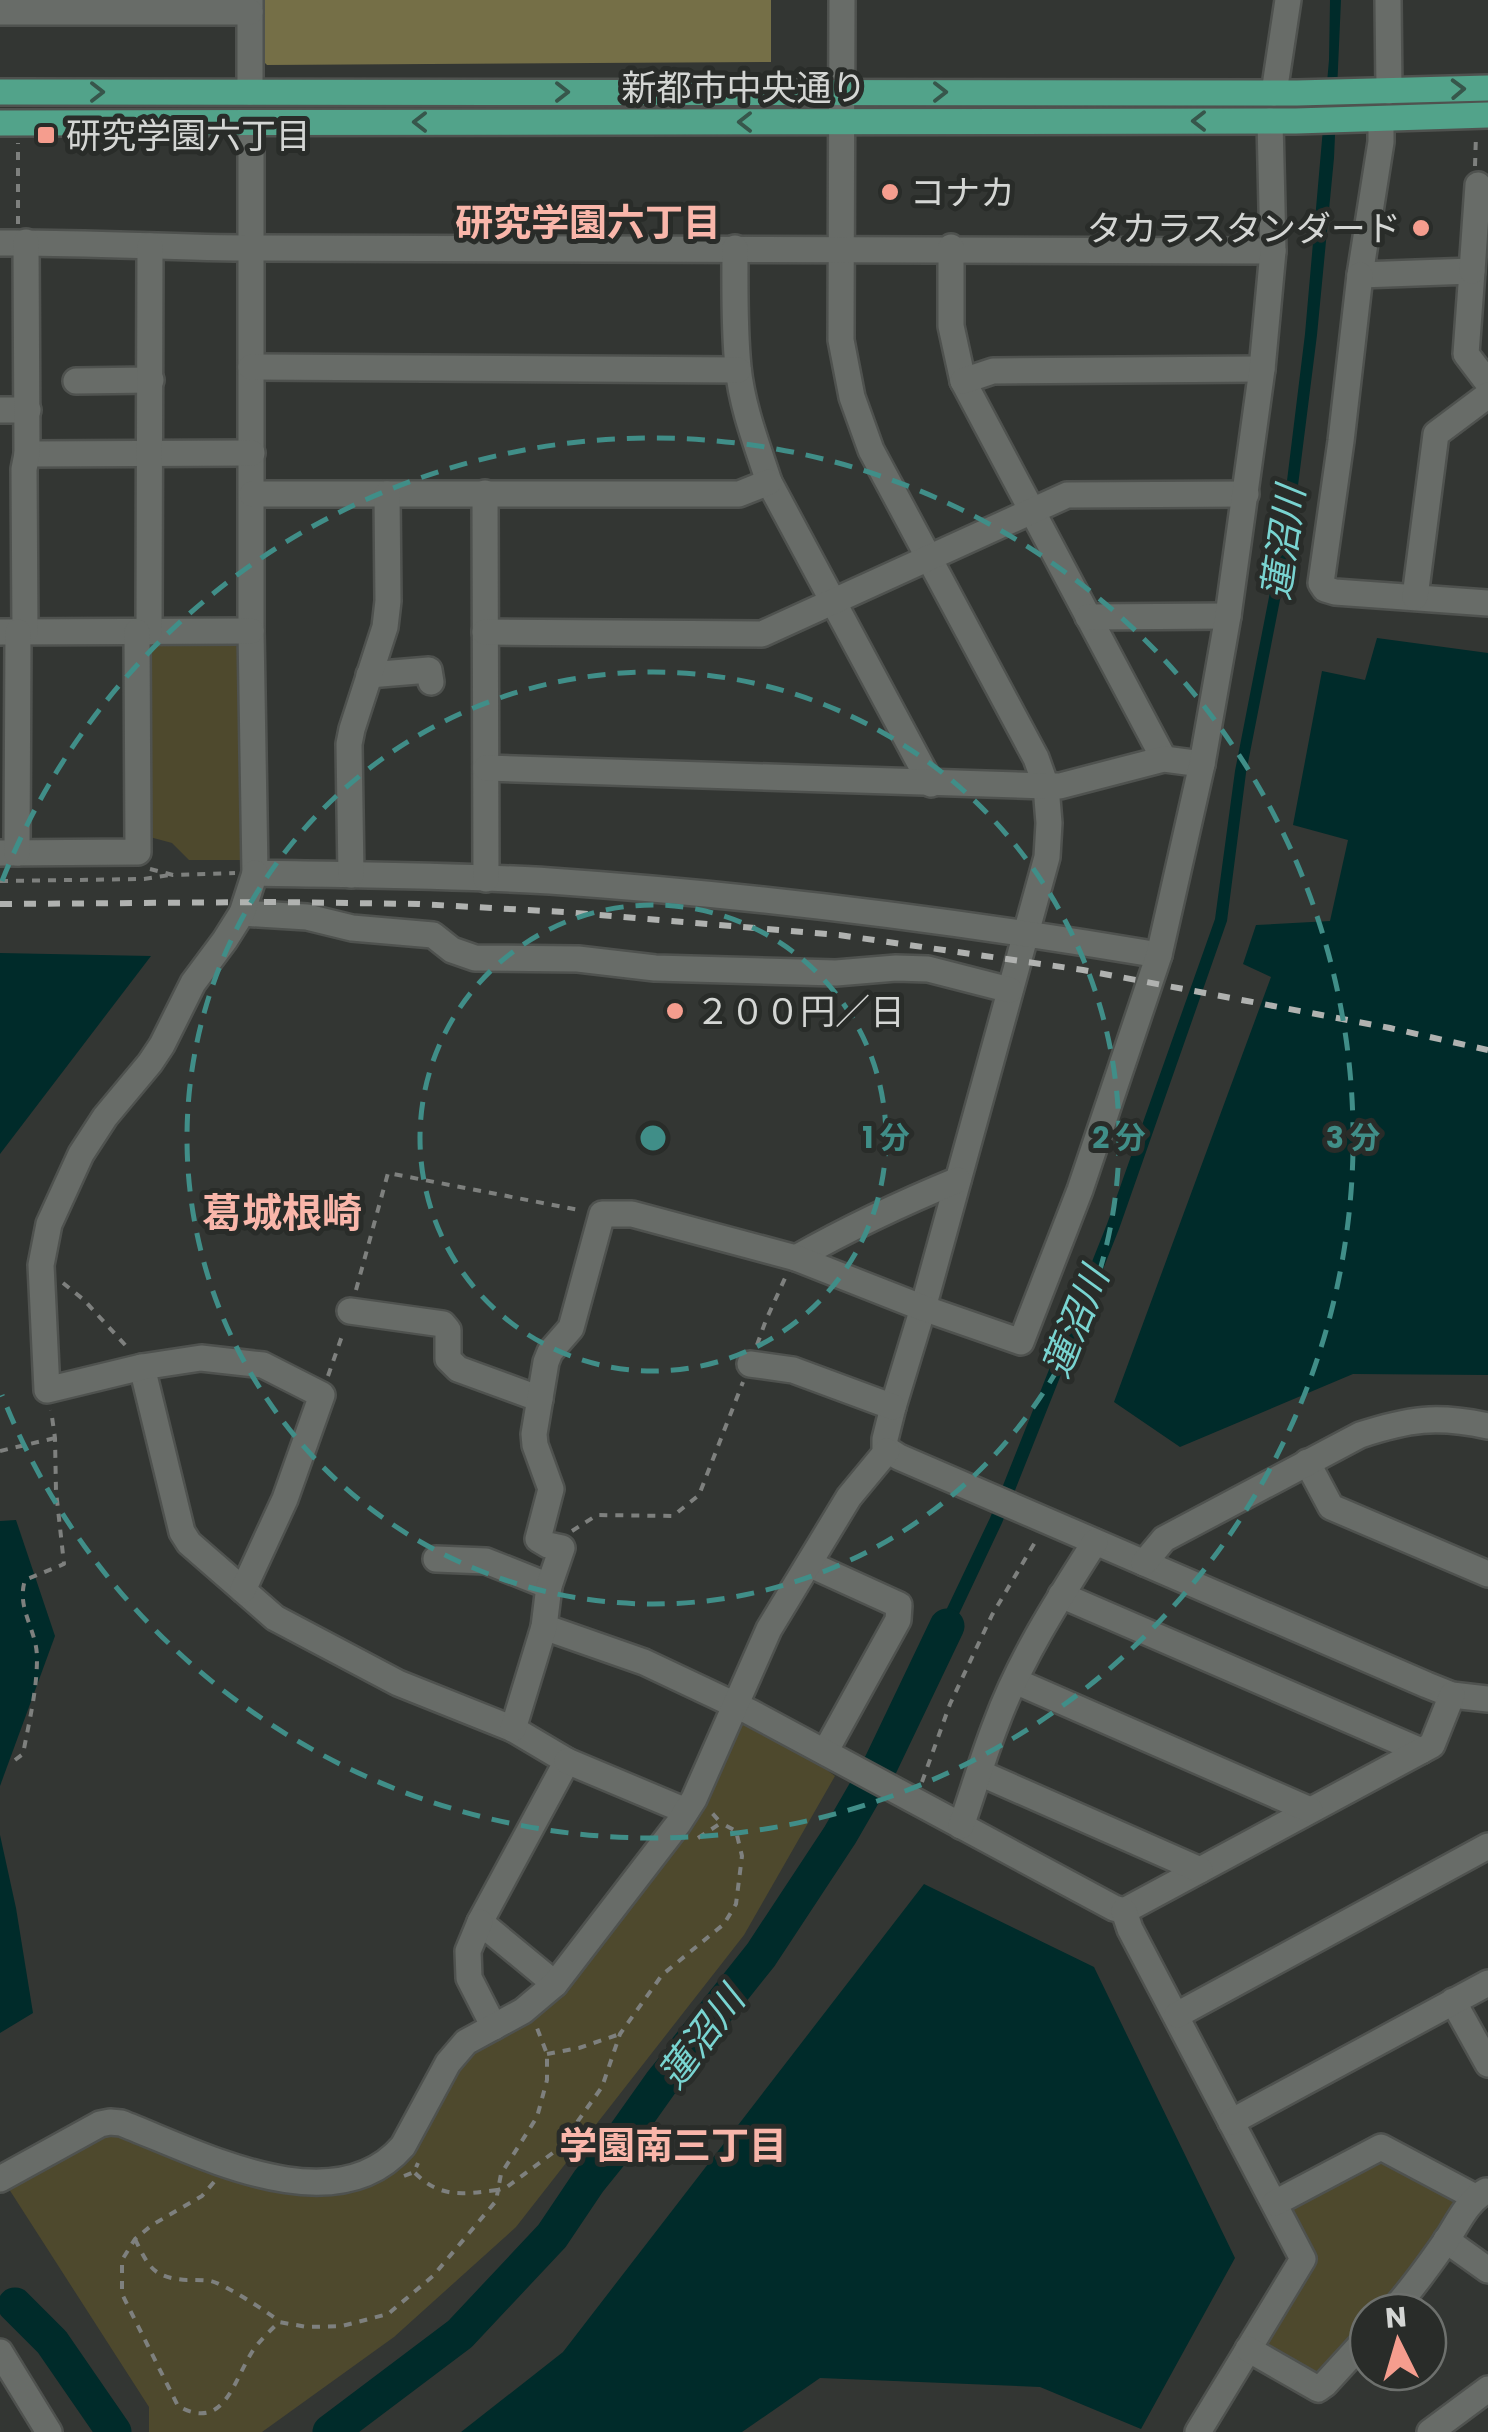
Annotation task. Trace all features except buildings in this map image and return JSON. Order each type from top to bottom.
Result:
[{"type":"main road","name":"新都市中央通り","points":[[0,92],[1357,92],[1488,88]]},
{"type":"main road","name":"新都市中央通り","points":[[9,123],[1370,119],[1482,124]]},
{"type":"street","points":[[842,0],[841,340],[852,398],[871,450],[1027,740],[1046,786],[1050,823],[1047,857],[1028,933],[884,1439],[887,1451]]},
{"type":"street","points":[[1285,92],[1288,0]]},
{"type":"street","points":[[1388,0],[1390,91]]},
{"type":"street","points":[[0,12],[250,6],[250,92]]},
{"type":"street","points":[[1370,119],[1381,142],[1321,583],[1335,592],[1488,602]]},
{"type":"street","points":[[513,1729],[544,1627],[549,1586],[562,1548],[538,1538],[551,1489],[534,1445],[540,1399],[550,1352],[572,1328],[602,1214],[632,1214],[796,1258],[1021,1342],[1080,1190],[1158,955],[1202,764],[1228,616],[1262,369],[1273,250],[1270,120]]},
{"type":"street","points":[[243,1590],[286,1499],[322,1394],[263,1365],[201,1358],[142,1367],[48,1390],[41,1265],[49,1224],[81,1154],[162,1045],[192,983],[242,913],[255,873],[251,631],[252,123]]},
{"type":"street","points":[[1478,185],[1466,354],[1488,383]]},
{"type":"street","points":[[150,246],[150,453],[138,852],[9,853],[17,464],[28,410],[15,243],[252,248],[1273,250]]},
{"type":"street","points":[[951,247],[951,326],[963,381],[1164,759]]},
{"type":"street","points":[[736,248],[738,370],[770,482],[930,784]]},
{"type":"street","points":[[1360,275],[1472,272]]},
{"type":"street","points":[[252,367],[738,370]]},
{"type":"street","points":[[963,381],[993,371],[1262,369]]},
{"type":"street","points":[[76,380],[151,380]]},
{"type":"street","points":[[1415,597],[1436,434],[1488,395]]},
{"type":"street","points":[[0,410],[28,410]]},
{"type":"street","points":[[17,464],[150,453],[252,452]]},
{"type":"street","points":[[252,494],[740,494],[770,482]]},
{"type":"street","points":[[350,876],[349,744],[385,627],[387,494]]},
{"type":"street","points":[[485,494],[486,878]]},
{"type":"street","points":[[485,632],[762,634],[1067,495],[1246,494]]},
{"type":"street","points":[[1088,617],[1228,616]]},
{"type":"street","points":[[14,632],[251,631]]},
{"type":"street","points":[[369,675],[429,670],[431,682]]},
{"type":"street","points":[[486,768],[1060,786],[1164,759],[1202,764]]},
{"type":"street","points":[[255,873],[550,881],[827,906],[1158,955]]},
{"type":"street","points":[[242,913],[307,916],[352,928],[433,935],[452,950],[475,958],[836,972],[896,968],[928,970],[1010,990]]},
{"type":"street","points":[[796,1258],[860,1223],[958,1180]]},
{"type":"street","points":[[350,1311],[443,1324],[448,1330],[448,1360],[458,1369],[540,1399]]},
{"type":"street","points":[[750,1364],[793,1370],[893,1406]]},
{"type":"street","points":[[142,1367],[182,1532],[189,1544],[275,1618],[398,1683],[513,1729],[567,1761],[686,1811]]},
{"type":"street","points":[[1144,1562],[1164,1539],[1360,1434],[1423,1418],[1456,1419],[1488,1426]]},
{"type":"street","points":[[887,1451],[1452,1695],[1488,1700]]},
{"type":"street","points":[[0,2179],[110,2122],[265,2177],[323,2181],[352,2178],[367,2174],[396,2154],[448,2063],[466,2042],[523,2011],[555,1984],[686,1811],[770,1629],[849,1497],[887,1451]]},
{"type":"street","points":[[1307,1462],[1331,1507],[1488,1574]]},
{"type":"street","points":[[961,1826],[1015,1681],[1095,1542]]},
{"type":"street","points":[[436,1559],[486,1561],[549,1586]]},
{"type":"street","points":[[809,1564],[899,1605],[898,1620],[833,1757]]},
{"type":"street","points":[[1061,1596],[1421,1750]]},
{"type":"street","points":[[544,1627],[644,1662],[735,1706],[1124,1911],[1432,1745],[1452,1695]]},
{"type":"street","points":[[1015,1681],[1310,1810]]},
{"type":"street","points":[[494,2027],[469,1978],[468,1951],[567,1761]]},
{"type":"street","points":[[980,1773],[1200,1870]]},
{"type":"street","points":[[1177,2015],[1488,1846]]},
{"type":"street","points":[[1124,1911],[1304,2259],[1198,2432]]},
{"type":"street","points":[[480,1922],[555,1984]]},
{"type":"street","points":[[1231,2122],[1488,1983]]},
{"type":"street","points":[[1454,2001],[1488,2064]]},
{"type":"street","points":[[1274,2203],[1382,2147],[1481,2193],[1408,2292]]},
{"type":"street","points":[[1446,2240],[1488,2270]]},
{"type":"street","points":[[1248,2349],[1318,2388],[1348,2357]]},
{"type":"street","points":[[0,2352],[49,2432]]},
{"type":"street","points":[[1430,2432],[1488,2389]]},
{"type":"path","points":[[9,123],[15,243]]},
{"type":"path","points":[[1478,185],[1475,174],[1482,124]]},
{"type":"path","points":[[145,868],[173,875]]},
{"type":"path","points":[[0,881],[255,873]]},
{"type":"path","points":[[322,1394],[350,1311],[388,1173],[602,1214]]},
{"type":"path","points":[[562,1548],[571,1532],[597,1515],[673,1516],[699,1495],[766,1320],[796,1258]]},
{"type":"path","points":[[41,1265],[84,1300],[142,1367]]},
{"type":"path","points":[[15,1760],[23,1754],[34,1704],[37,1653],[21,1594],[25,1580],[64,1564],[48,1390]]},
{"type":"path","points":[[0,1451],[55,1438]]},
{"type":"path","points":[[903,1794],[926,1774],[967,1668],[992,1616],[1037,1540],[1035,1516]]},
{"type":"path","points":[[414,2172],[427,2185],[456,2195],[498,2190],[508,2187],[558,2149],[602,2087],[620,2034],[662,1975],[724,1924],[736,1904],[742,1856],[736,1831],[721,1823]]},
{"type":"path","points":[[136,2240],[156,2274],[212,2281],[280,2322],[307,2327],[342,2326],[388,2314],[432,2276],[496,2201],[501,2174],[537,2116],[547,2080],[548,2054],[535,2022]]},
{"type":"path","points":[[548,2054],[620,2034]]},
{"type":"path","points":[[214,2182],[202,2196],[152,2224],[122,2260],[122,2294],[178,2406],[190,2415],[211,2416],[221,2410],[253,2349],[280,2322]]},
{"type":"shaded area","points":[[260,0],[771,0],[771,62],[267,65],[260,58]]},
{"type":"shaded area","points":[[151,639],[243,639],[243,860],[189,860],[172,843],[146,836],[146,646]]},
{"type":"shaded area","points":[[744,1723],[811,1758],[835,1776],[744,1935],[516,2227],[394,2337],[262,2432],[149,2432],[149,2407],[7,2186],[103,2133],[113,2132],[266,2189],[357,2189],[387,2176],[410,2153],[464,2057],[524,2021],[736,1725]]},
{"type":"shaded area","points":[[1375,2157],[1456,2197],[1457,2203],[1432,2244],[1394,2292],[1348,2292],[1348,2343],[1319,2373],[1311,2375],[1267,2349],[1266,2335],[1315,2258],[1289,2211],[1291,2203]]},
{"type":"water","points":[[1330,0],[1341,0],[1334,158],[1317,335],[1290,549],[1246,773],[1227,921],[1119,1229],[1002,1523],[933,1669],[921,1663],[990,1518],[1107,1224],[1215,919],[1235,771],[1279,546],[1305,334],[1329,60]]},
{"type":"water","points":[[1377,638],[1488,653],[1488,1375],[1353,1374],[1180,1447],[1114,1402],[1271,977],[1243,964],[1256,925],[1330,921],[1348,840],[1293,825],[1322,671],[1365,680]]},
{"type":"water","points":[[0,953],[151,956],[0,1154]]},
{"type":"water","points":[[16,1520],[55,1636],[0,1786],[0,1521]]},
{"type":"water","points":[[0,1835],[33,2013],[0,2033]]},
{"type":"water","points":[[924,1884],[1094,1967],[1235,2258],[1141,2429],[1040,2387],[820,2378],[742,2432],[461,2432],[563,2352]]},
{"type":"waterway","name":"蓮沼川","points":[[330,2432],[460,2334],[552,2236],[687,2048],[761,1955],[840,1835],[881,1764],[947,1626]]},
{"type":"waterway","points":[[15,2305],[52,2342],[114,2432]]},
{"type":"railway","points":[[0,904],[419,904],[839,935],[1083,970],[1488,1050]]},
{"type":"place","name":"研究学園六丁目","points":[[46,135]]},
{"type":"place","name":"コナカ","points":[[890,192]]},
{"type":"place","name":"タカラスタンダード","points":[[1421,228]]},
{"type":"place","name":"２００円／日","points":[[675,1011]]},
{"type":"district","name":"研究学園六丁目","points":[[588,222]]},
{"type":"district","name":"葛城根崎","points":[[282,1213]]},
{"type":"district","name":"学園南三丁目","points":[[673,2145]]}]
